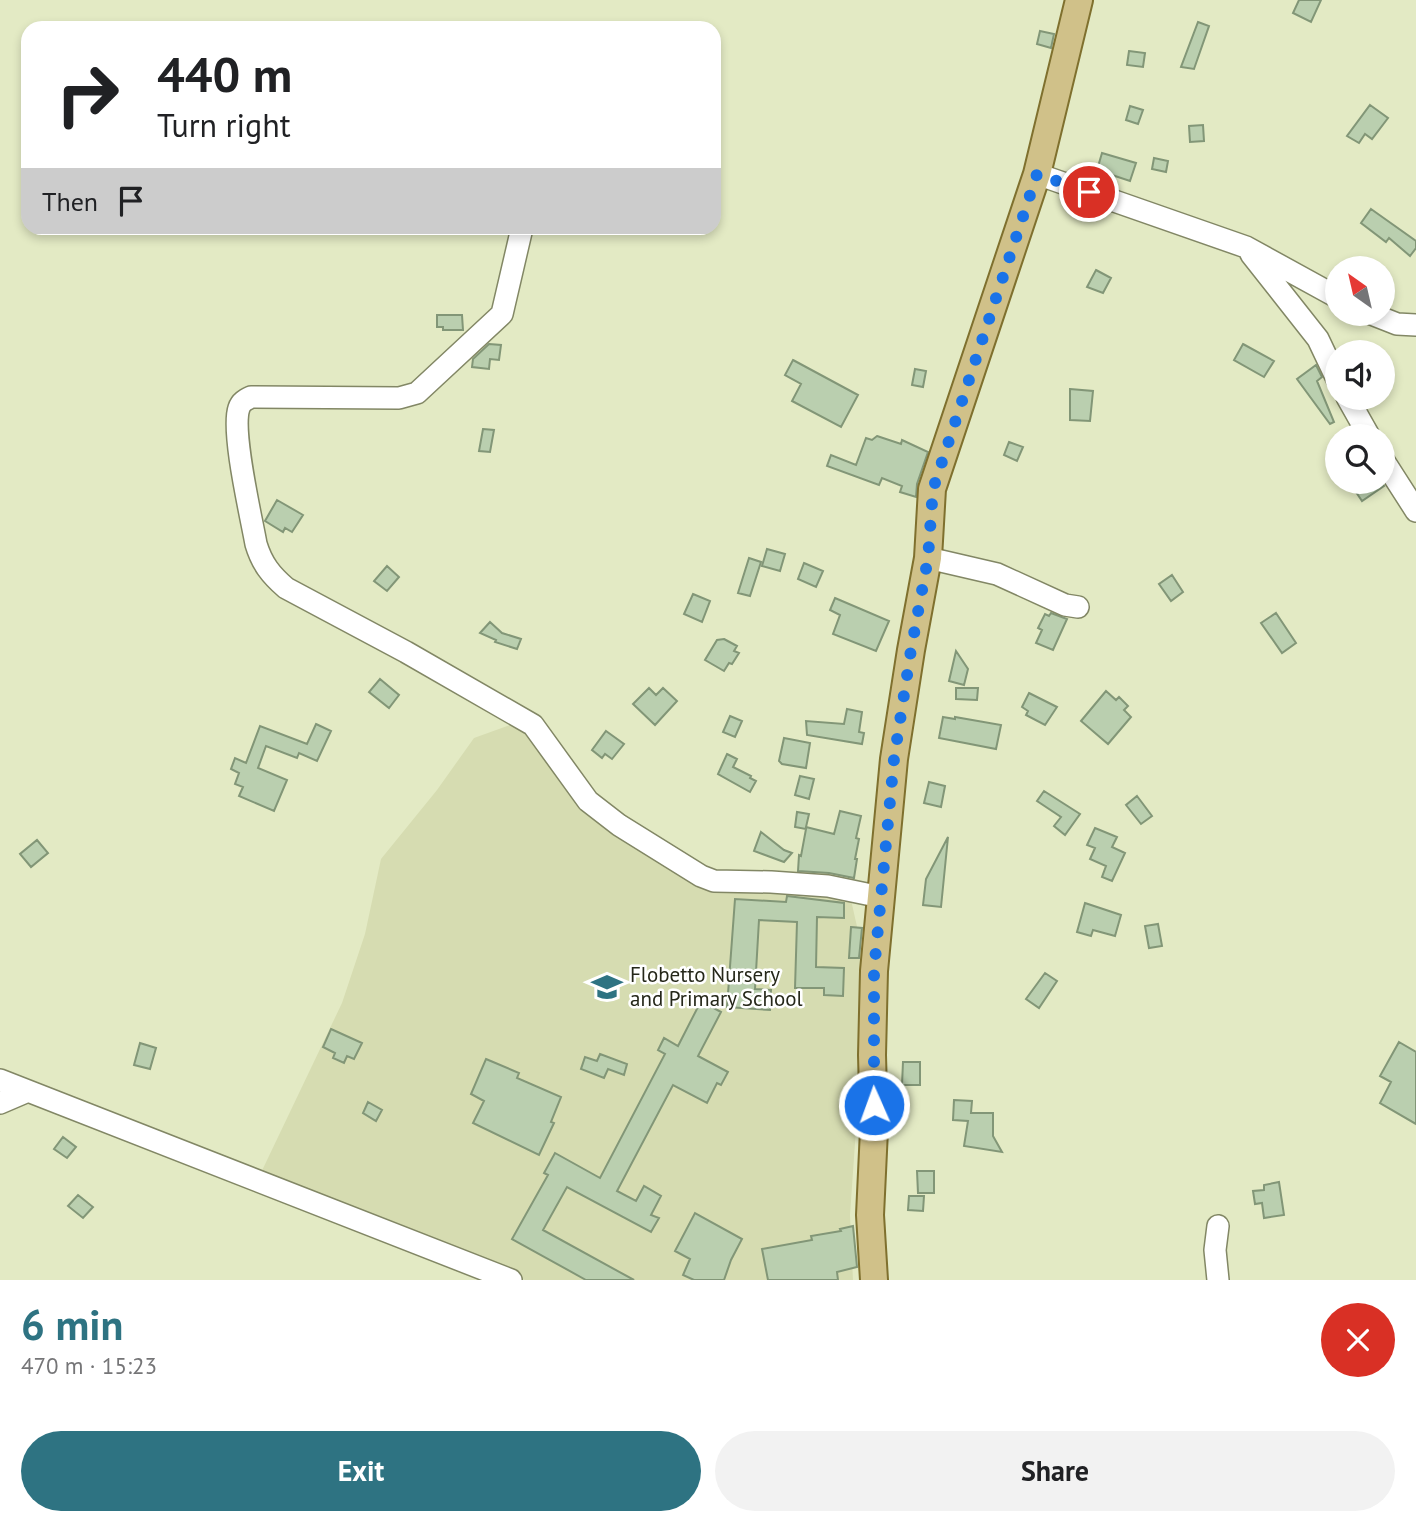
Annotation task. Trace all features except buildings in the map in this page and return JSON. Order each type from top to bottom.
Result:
[{"type":"main road","points":[[874,1280],[870,1215],[874,1130],[874,971],[894,759],[928,558],[933,489],[1037,174],[1079,0]]},
{"type":"street","points":[[1037,174],[1246,247],[1325,290]]},
{"type":"street","points":[[520,235],[502,314],[416,393],[399,398],[251,397],[243,401],[238,410],[237,432],[261,561],[286,589],[406,652],[533,725],[588,801],[619,825],[707,879],[828,886],[881,897]]},
{"type":"street","points":[[1246,247],[1318,339],[1325,354]]},
{"type":"street","points":[[1395,323],[1416,325]]},
{"type":"street","points":[[1395,478],[1416,511]]},
{"type":"street","points":[[928,558],[997,573],[1065,605],[1078,607]]},
{"type":"street","points":[[0,1080],[511,1280]]},
{"type":"street","points":[[0,1103],[28,1091]]},
{"type":"street","points":[[1218,1226],[1214,1250],[1218,1280]]},
{"type":"shaded area","name":"Flobetto Nursery and Primary School","points":[[524,720],[570,796],[693,871],[769,871],[849,891],[867,971],[850,1215],[853,1280],[525,1280],[258,1179],[342,1003],[365,934],[381,859],[437,790],[474,738]]},
{"type":"place","name":"Flobetto Nursery and Primary School","points":[[607,987]]},
{"type":"route","points":[[874,1105],[874,971],[894,759],[928,558],[933,489],[1037,174],[1089,192]]}]
